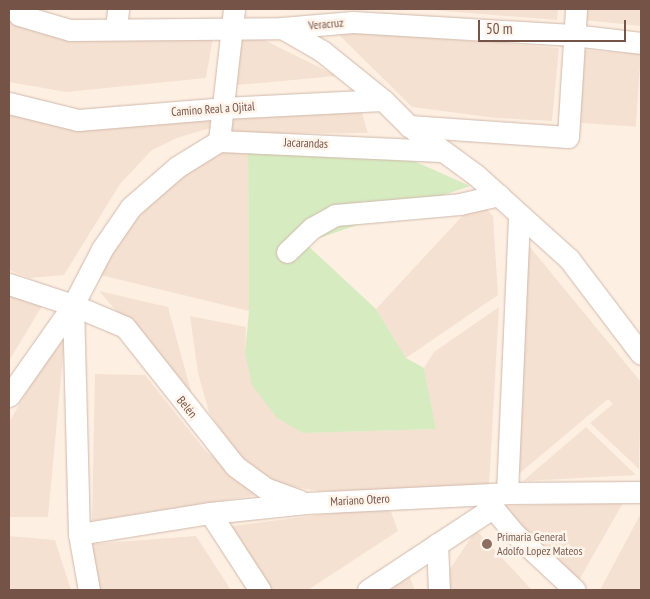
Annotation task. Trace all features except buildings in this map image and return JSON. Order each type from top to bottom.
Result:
[{"type":"street","name":"Veracruz","points":[[15,9],[19,15],[70,30],[117,19],[233,18],[282,28],[353,22],[573,35],[641,44]]},
{"type":"street","points":[[409,126],[568,137],[576,9]]},
{"type":"street","points":[[9,396],[73,305],[102,249],[131,207],[177,167],[219,141],[233,18]]},
{"type":"street","points":[[282,28],[322,51],[383,100],[409,126],[499,195],[569,258],[641,354]]},
{"type":"street","name":"Camino Real a Ojital","points":[[9,103],[78,120],[222,108],[383,100]]},
{"type":"street","name":"Jacarandas","points":[[219,141],[441,151]]},
{"type":"street","points":[[287,252],[312,228],[335,215],[460,204],[499,195]]},
{"type":"street","points":[[507,492],[519,215]]},
{"type":"street","name":"Belén","points":[[9,284],[73,305],[125,327],[235,466],[265,488],[306,503]]},
{"type":"street","points":[[73,305],[79,534],[89,590]]},
{"type":"street","name":"Mariano Otero","points":[[79,534],[210,513],[306,503],[487,502],[507,492],[641,492]]},
{"type":"street","points":[[368,590],[437,544],[487,502],[575,590]]},
{"type":"street","points":[[210,513],[260,590]]},
{"type":"street","points":[[437,544],[439,590]]},
{"type":"shaded area","points":[[420,9],[558,9],[557,20]]},
{"type":"shaded area","points":[[586,9],[641,9],[641,26],[584,20]]},
{"type":"shaded area","points":[[9,21],[39,33],[214,31],[206,78],[66,92],[9,82]]},
{"type":"shaded area","points":[[240,28],[337,76],[236,85]]},
{"type":"shaded area","points":[[334,30],[559,48],[552,121],[495,118],[412,107]]},
{"type":"shaded area","points":[[584,50],[641,54],[636,127],[579,123]]},
{"type":"shaded area","points":[[359,103],[368,133],[227,134],[227,110]]},
{"type":"shaded area","points":[[9,109],[205,110],[213,127],[177,138],[152,150],[120,184],[64,275],[30,278],[9,270]]},
{"type":"shaded area","points":[[248,145],[249,311],[92,273],[111,234],[196,157]]},
{"type":"shaded area","points":[[478,199],[493,216],[498,295],[406,358],[376,309]]},
{"type":"shaded area","points":[[520,235],[641,382],[639,469],[590,423],[613,404],[608,399],[508,483],[523,395]]},
{"type":"shaded area","points":[[9,287],[45,301],[9,361]]},
{"type":"shaded area","points":[[99,291],[168,307],[194,402]]},
{"type":"shaded area","points":[[499,307],[489,486],[349,491],[320,491],[273,484],[247,469],[209,412],[198,373],[190,316],[246,327],[245,353],[303,433],[436,429],[424,368],[434,352]]},
{"type":"shaded area","points":[[61,333],[65,334],[48,517],[9,517],[9,422]]},
{"type":"shaded area","points":[[95,374],[145,375],[205,450],[258,495],[92,521]]},
{"type":"shaded area","points":[[586,427],[636,475],[523,481]]},
{"type":"shaded area","points":[[623,503],[574,589],[493,506]]},
{"type":"shaded area","points":[[389,506],[398,531],[308,590],[267,590],[225,527]]},
{"type":"shaded area","points":[[641,513],[641,590],[600,590]]},
{"type":"shaded area","points":[[476,530],[532,590],[447,590],[448,572]]},
{"type":"shaded area","points":[[9,536],[55,540],[71,590],[9,590]]},
{"type":"shaded area","points":[[196,536],[231,590],[97,590],[91,544]]},
{"type":"shaded area","points":[[404,563],[415,590],[361,590]]},
{"type":"green space","points":[[248,145],[414,161],[470,186],[305,243],[376,309],[406,358],[424,368],[436,429],[303,433],[277,418],[252,385],[245,353],[249,311]]},
{"type":"place","name":"Primaria General Adolfo Lopez Mateos","points":[[487,544]]}]
